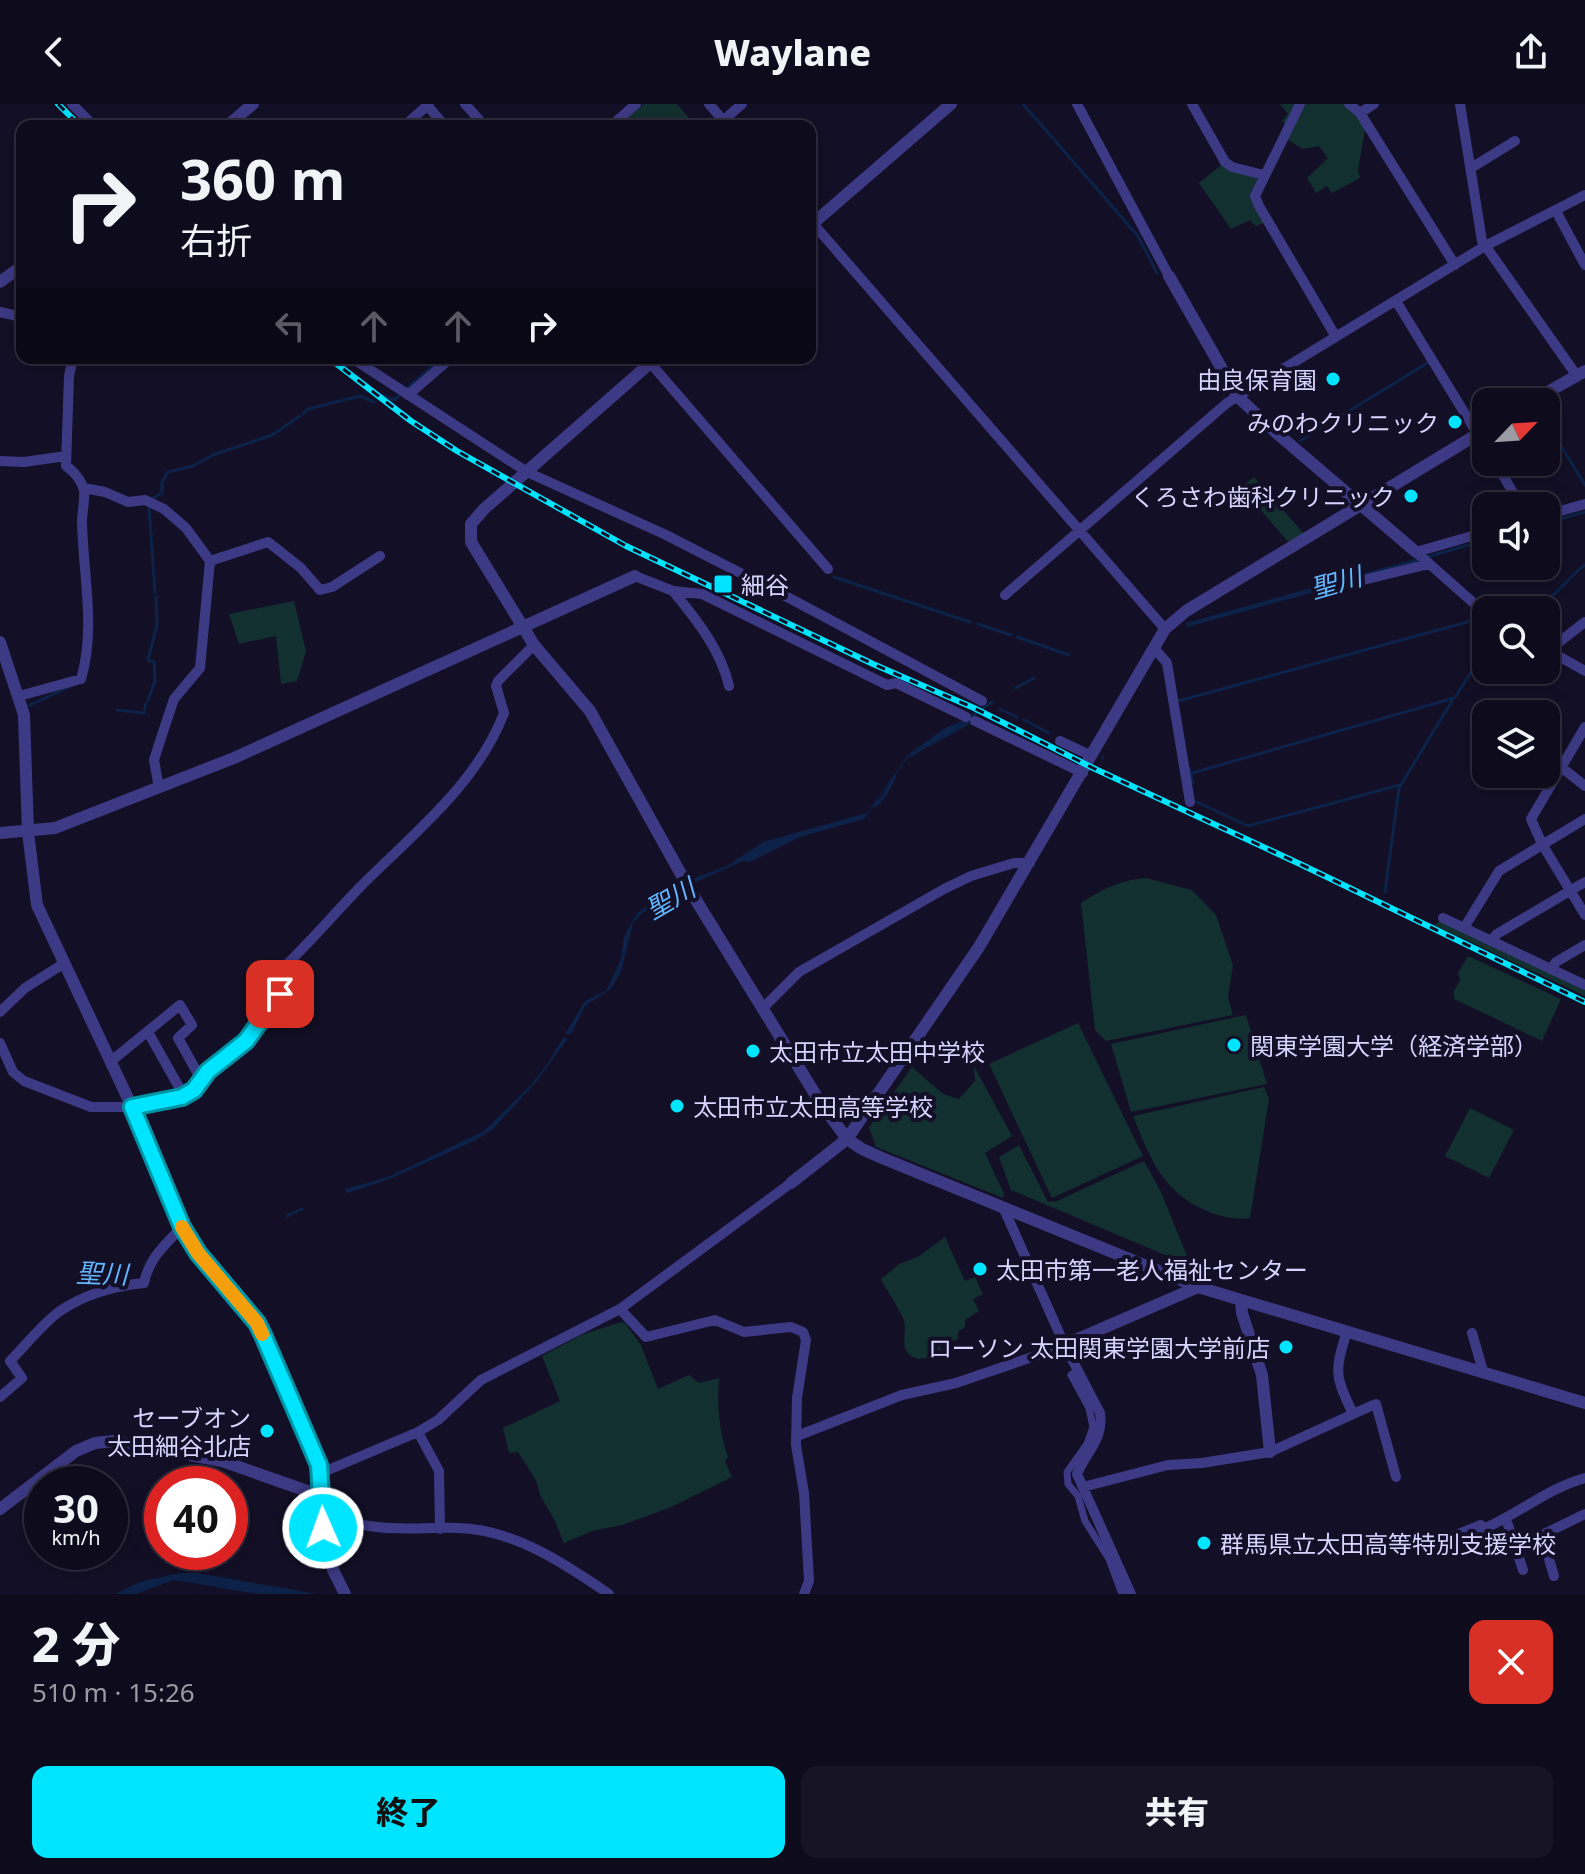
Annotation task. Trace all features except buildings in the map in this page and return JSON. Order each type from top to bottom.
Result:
[{"type":"street","points":[[72,104],[88,120]]},
{"type":"street","points":[[239,120],[253,104]]},
{"type":"street","points":[[465,104],[479,120]]},
{"type":"street","points":[[618,120],[636,104]]},
{"type":"street","points":[[727,120],[742,104]]},
{"type":"street","points":[[816,219],[951,104]]},
{"type":"street","points":[[1077,104],[1238,397],[1472,602]]},
{"type":"street","points":[[1192,104],[1225,162],[1232,167],[1264,175]]},
{"type":"street","points":[[1300,104],[1255,196],[1336,337]]},
{"type":"street","points":[[1349,104],[1360,113],[1455,265]]},
{"type":"street","points":[[1360,113],[1374,104]]},
{"type":"street","points":[[1460,104],[1485,246],[1581,374],[1556,388]]},
{"type":"street","points":[[411,120],[427,105]]},
{"type":"street","points":[[1471,168],[1515,141]]},
{"type":"street","points":[[1005,595],[1179,443],[1238,397],[1485,246],[1585,195]]},
{"type":"street","points":[[1556,211],[1585,265]]},
{"type":"street","points":[[816,229],[1165,629]]},
{"type":"street","points":[[1396,301],[1472,416]]},
{"type":"street","points":[[19,696],[81,679],[85,665],[88,602],[82,521],[84,488],[74,470],[66,466],[72,364]]},
{"type":"street","points":[[361,364],[527,472],[664,534],[982,701]]},
{"type":"street","points":[[408,395],[444,364]]},
{"type":"street","points":[[647,364],[471,524],[471,542],[534,645],[590,711],[688,887],[820,1102],[847,1139],[882,1158],[1198,1287],[1585,1403]]},
{"type":"street","points":[[654,364],[828,569]]},
{"type":"street","points":[[321,1473],[418,1432],[438,1420],[481,1380],[620,1309],[847,1139],[979,947],[1165,629],[1186,611],[1362,507],[1472,437]]},
{"type":"street","points":[[0,461],[24,462],[66,456]]},
{"type":"street","points":[[84,488],[105,492],[128,502],[145,500],[164,509],[186,528],[210,561],[200,668],[174,699],[156,751],[154,760],[159,788]]},
{"type":"street","points":[[1560,511],[1585,504]]},
{"type":"street","points":[[1359,581],[1472,538]]},
{"type":"street","points":[[210,561],[268,542],[301,568],[320,590],[332,587],[380,556]]},
{"type":"street","points":[[0,833],[55,828],[234,758],[635,576],[673,591],[702,594],[887,685],[896,683],[1083,773]]},
{"type":"street","points":[[673,591],[697,620],[726,672],[729,686]]},
{"type":"street","points":[[1560,640],[1585,622]]},
{"type":"street","points":[[0,642],[24,715],[28,832],[37,905],[132,1107],[182,1227],[198,1253],[257,1323],[321,1473],[322,1511],[329,1559],[343,1591]]},
{"type":"street","points":[[0,1043],[13,1072],[24,1081],[91,1107],[132,1107],[184,1096],[202,1081],[208,1071],[246,1041],[280,994],[267,983],[425,824],[488,750],[504,713],[496,686],[498,681],[534,645]]},
{"type":"street","points":[[1154,648],[1167,663],[1190,802]]},
{"type":"street","points":[[1560,657],[1585,671]]},
{"type":"street","points":[[1585,728],[1532,815],[1532,824],[1542,844],[1585,915]]},
{"type":"street","points":[[1060,741],[1092,756]]},
{"type":"street","points":[[1561,767],[1585,786]]},
{"type":"street","points":[[1464,928],[1499,871],[1585,819]]},
{"type":"street","points":[[762,1009],[799,972],[944,889],[971,876],[1014,863],[1030,863]]},
{"type":"street","points":[[1491,941],[1497,934],[1585,882]]},
{"type":"street","points":[[1443,918],[1585,985]]},
{"type":"street","points":[[1551,969],[1556,962],[1585,945]]},
{"type":"street","points":[[0,1012],[25,988],[63,964]]},
{"type":"street","points":[[110,1062],[180,1005],[192,1025],[178,1038],[202,1081]]},
{"type":"street","points":[[148,1032],[184,1096]]},
{"type":"street","points":[[1003,1207],[1065,1346],[1100,1413],[1102,1425],[1097,1440],[1078,1470],[1131,1594]]},
{"type":"street","points":[[0,1397],[22,1378],[10,1361],[60,1311],[95,1293],[144,1283],[147,1269],[157,1253],[182,1227]]},
{"type":"street","points":[[797,1436],[902,1395],[956,1383],[1065,1346],[1198,1287]]},
{"type":"street","points":[[1241,1301],[1262,1375],[1270,1452]]},
{"type":"street","points":[[620,1309],[646,1337],[715,1320],[744,1332],[799,1328],[806,1340],[797,1398],[797,1436],[809,1581],[804,1594]]},
{"type":"street","points":[[1347,1331],[1336,1367],[1353,1414]]},
{"type":"street","points":[[1472,1333],[1483,1371]]},
{"type":"street","points":[[1074,1373],[1071,1375],[1089,1408],[1093,1427],[1087,1444],[1067,1472],[1068,1484],[1078,1496],[1085,1521],[1109,1559],[1122,1594]]},
{"type":"street","points":[[1083,1487],[1168,1465],[1270,1452],[1375,1404],[1396,1477]]},
{"type":"street","points":[[418,1432],[439,1471],[440,1529]]},
{"type":"street","points":[[0,1509],[76,1451],[95,1443],[114,1441],[222,1461],[307,1491],[322,1492]]},
{"type":"street","points":[[1438,1542],[1481,1525],[1481,1530],[1568,1483],[1585,1478]]},
{"type":"street","points":[[322,1511],[365,1526],[467,1529],[526,1544],[609,1594]]},
{"type":"street","points":[[1554,1576],[1542,1535],[1585,1514]]},
{"type":"street","points":[[1506,1519],[1523,1570]]},
{"type":"green space","points":[[643,104],[677,104],[691,120],[625,120]]},
{"type":"green space","points":[[1280,104],[1349,104],[1366,124],[1358,170],[1360,178],[1332,193],[1327,186],[1316,193],[1307,178],[1328,158],[1319,146],[1303,149],[1288,140],[1287,127],[1282,121],[1288,114]]},
{"type":"green space","points":[[1225,162],[1252,172],[1258,181],[1255,196],[1266,222],[1256,226],[1250,220],[1231,229],[1199,183]]},
{"type":"green space","points":[[1254,477],[1305,535],[1290,544],[1241,487]]},
{"type":"green space","points":[[294,601],[306,651],[297,681],[281,684],[276,636],[239,644],[229,614]]},
{"type":"green space","points":[[1146,878],[1192,890],[1216,915],[1233,965],[1228,997],[1233,1015],[1106,1041],[1095,1030],[1081,903],[1112,886]]},
{"type":"green space","points":[[1441,921],[1585,990],[1585,996],[1434,925]]},
{"type":"green space","points":[[1468,956],[1561,999],[1542,1041],[1454,999],[1454,991],[1460,980],[1458,973]]},
{"type":"green space","points":[[1246,1015],[1267,1084],[1131,1112],[1111,1044]]},
{"type":"green space","points":[[1078,1023],[1143,1156],[1052,1198],[989,1064]]},
{"type":"green space","points":[[974,1066],[1012,1136],[985,1153],[1004,1194],[1003,1198],[876,1147],[869,1127],[912,1067],[943,1094],[959,1099],[975,1081]]},
{"type":"green space","points":[[1264,1087],[1269,1099],[1250,1218],[1239,1219],[1207,1211],[1179,1194],[1152,1160],[1133,1116]]},
{"type":"green space","points":[[1470,1108],[1514,1130],[1489,1178],[1445,1156]]},
{"type":"green space","points":[[1019,1145],[1048,1202],[1057,1201],[1144,1161],[1161,1192],[1191,1266],[1011,1190],[999,1157]]},
{"type":"green space","points":[[945,1237],[965,1281],[975,1277],[983,1294],[973,1299],[979,1311],[965,1320],[965,1327],[958,1332],[958,1339],[940,1347],[944,1355],[918,1359],[905,1348],[904,1320],[881,1279],[899,1264],[918,1257]]},
{"type":"green space","points":[[621,1322],[641,1345],[658,1389],[689,1375],[699,1383],[719,1378],[721,1428],[728,1457],[725,1461],[732,1477],[669,1508],[622,1525],[592,1531],[564,1543],[540,1495],[536,1480],[518,1452],[509,1453],[503,1428],[560,1401],[542,1356],[581,1335]]},
{"type":"water","points":[[1415,559],[1420,563],[1187,627],[1186,623]]},
{"type":"water","points":[[964,720],[972,723],[926,748],[921,747],[907,759],[864,819],[800,837],[750,862],[743,861],[692,884],[689,880],[727,866],[763,842],[867,813],[909,754],[945,728]]},
{"type":"water","points":[[679,885],[682,890],[641,914],[633,923],[621,972],[611,989],[585,1006],[571,1034],[565,1034],[585,1001],[607,990],[621,959],[624,937],[637,913]]},
{"type":"water","points":[[563,1038],[568,1038],[537,1081],[493,1129],[476,1140],[390,1179],[347,1193],[345,1189],[388,1177],[484,1131],[530,1086]]},
{"type":"water","points":[[179,1573],[197,1573],[317,1594],[257,1594],[174,1580],[136,1594],[115,1594],[140,1582]]},
{"type":"waterway","points":[[1023,104],[1138,236],[1157,273]]},
{"type":"waterway","points":[[1300,441],[1429,362]]},
{"type":"waterway","points":[[406,389],[435,364]]},
{"type":"waterway","points":[[382,395],[394,400],[399,396]]},
{"type":"waterway","points":[[303,414],[308,409],[360,396],[374,402]]},
{"type":"waterway","points":[[150,500],[162,493],[162,482],[168,472],[193,466],[213,455],[272,435],[300,416]]},
{"type":"waterway","points":[[1560,444],[1585,485]]},
{"type":"waterway","points":[[149,507],[155,593]]},
{"type":"waterway","name":"聖川","points":[[1560,519],[1585,512]]},
{"type":"waterway","name":"聖川","points":[[1413,561],[1472,544]]},
{"type":"waterway","points":[[1552,596],[1585,565]]},
{"type":"waterway","points":[[834,577],[970,622]]},
{"type":"waterway","points":[[148,700],[155,681],[154,662],[148,660],[157,625],[156,597]]},
{"type":"waterway","points":[[1178,701],[1472,621]]},
{"type":"waterway","points":[[978,624],[1011,635]]},
{"type":"waterway","points":[[1017,637],[1069,655]]},
{"type":"waterway","points":[[1456,696],[1472,670]]},
{"type":"waterway","name":"聖川","points":[[1016,688],[1034,678]]},
{"type":"waterway","points":[[28,706],[71,686]]},
{"type":"waterway","points":[[1192,773],[1454,698]]},
{"type":"waterway","points":[[1385,892],[1399,788],[1452,701]]},
{"type":"waterway","name":"聖川","points":[[969,718],[992,702]]},
{"type":"waterway","points":[[117,710],[144,713],[146,703]]},
{"type":"waterway","points":[[1000,709],[1017,717]]},
{"type":"waterway","points":[[1024,720],[1049,733]]},
{"type":"waterway","name":"聖川","points":[[912,755],[925,746]]},
{"type":"waterway","points":[[1189,768],[1193,783]]},
{"type":"waterway","name":"聖川","points":[[875,806],[895,776]]},
{"type":"waterway","points":[[1197,802],[1248,826],[1400,785]]},
{"type":"waterway","name":"聖川","points":[[287,1216],[302,1209]]},
{"type":"railway","points":[[58,104],[74,120]]},
{"type":"railway","points":[[337,364],[411,421],[457,451],[626,546],[873,664],[974,708],[1093,768],[1585,1002]]},
{"type":"slow traffic","points":[[182,1227],[198,1253],[257,1323],[262,1334]]},
{"type":"place","name":"由良保育園","points":[[1333,379]]},
{"type":"place","name":"みのわクリニック","points":[[1455,422]]},
{"type":"place","name":"くろさわ歯科クリニック","points":[[1411,496]]},
{"type":"place","name":"細谷","points":[[723,584]]},
{"type":"place","name":"関東学園大学（経済学部）","points":[[1234,1045]]},
{"type":"place","name":"太田市立太田中学校","points":[[753,1051]]},
{"type":"place","name":"太田市立太田高等学校","points":[[677,1106]]},
{"type":"place","name":"太田市第一老人福祉センター","points":[[980,1269]]},
{"type":"place","name":"ローソン 太田関東学園大学前店","points":[[1286,1347]]},
{"type":"place","name":"セーブオン 太田細谷北店","points":[[267,1431]]},
{"type":"place","name":"群馬県立太田高等特別支援学校","points":[[1204,1543]]},
{"type":"route","points":[[280,994],[246,1041],[208,1071],[194,1090],[182,1097],[132,1107],[182,1227],[198,1253],[257,1323],[263,1335],[319,1465],[323,1528]]}]
